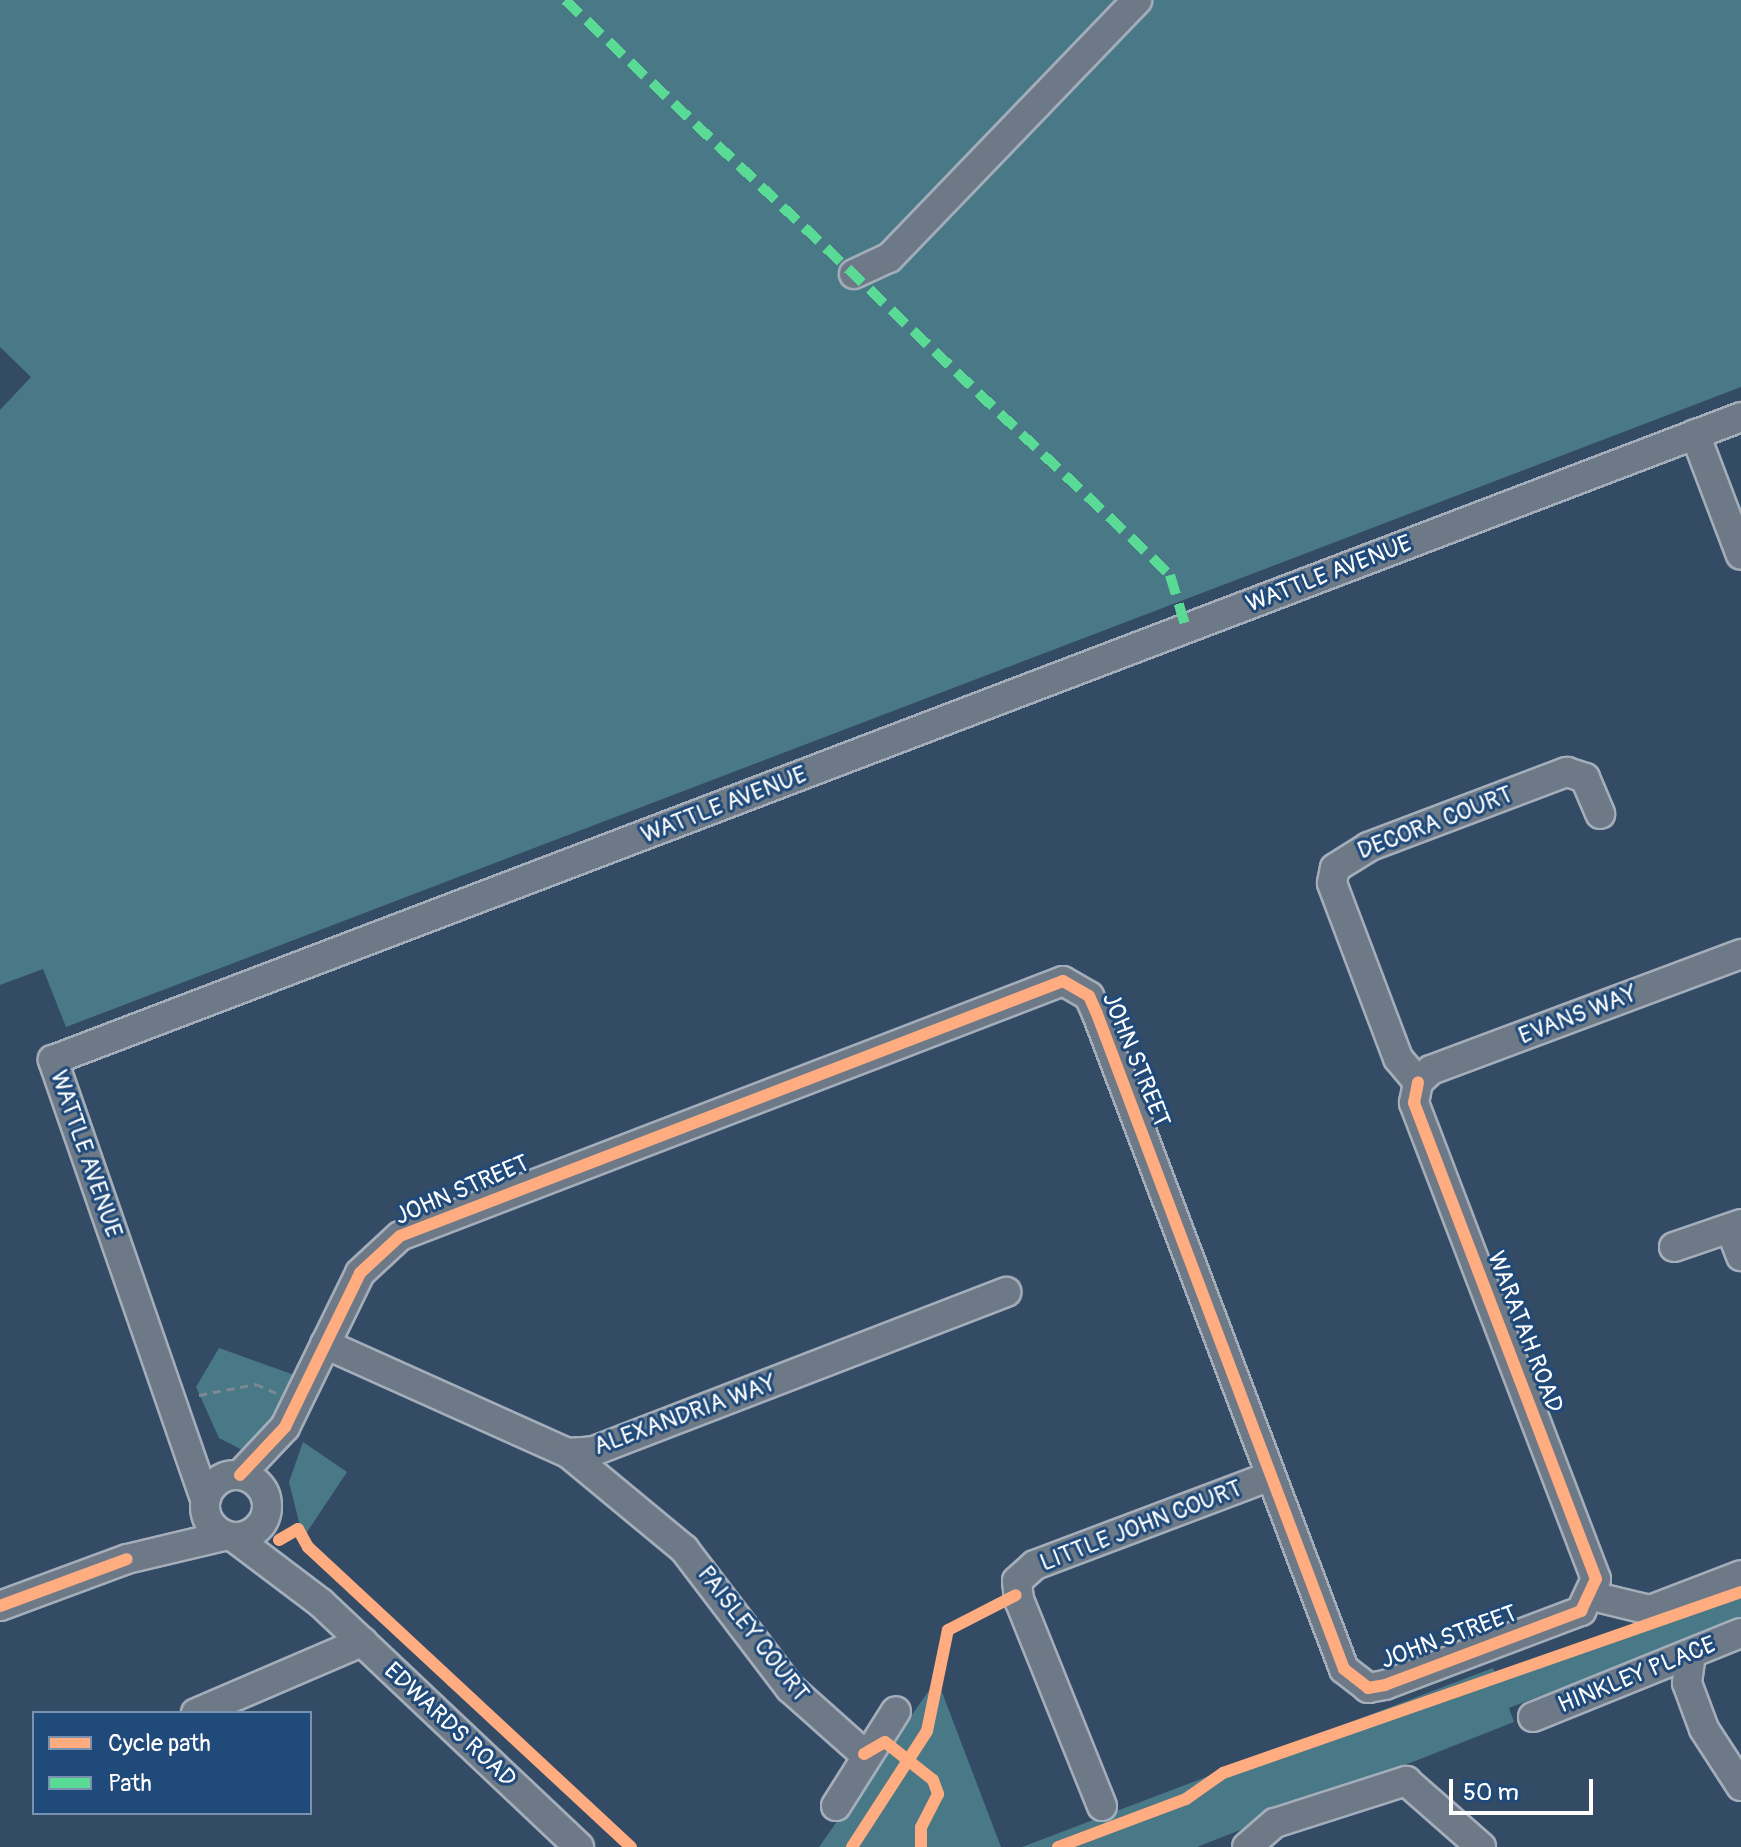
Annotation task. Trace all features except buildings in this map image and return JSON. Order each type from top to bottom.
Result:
[{"type":"street","points":[[854,274],[889,258],[1137,0]]},
{"type":"street","name":"WATTLE AVENUE","points":[[205,1502],[53,1060],[1741,417]]},
{"type":"street","points":[[1695,434],[1741,555]]},
{"type":"street","name":"DECORA COURT","points":[[1418,1082],[1398,1058],[1332,883],[1335,868],[1368,847],[1567,772],[1585,778],[1600,814]]},
{"type":"street","name":"EVANS WAY","points":[[1418,1082],[1431,1070],[1741,954]]},
{"type":"street","name":"JOHN STREET","points":[[267,1503],[291,1415],[360,1273],[400,1236],[1063,981],[1083,990],[1097,1014],[1344,1669],[1368,1688],[1581,1611],[1592,1596]]},
{"type":"street","name":"WARATAH ROAD","points":[[1418,1082],[1414,1103],[1596,1579],[1592,1596]]},
{"type":"street","points":[[1674,1247],[1736,1227],[1741,1256]]},
{"type":"street","name":"ALEXANDRIA WAY","points":[[325,1344],[568,1453],[663,1426],[1006,1292]]},
{"type":"street","name":"WATTLE AVENUE","points":[[173,1412],[212,1463],[236,1475]]},
{"type":"street","name":"JOHN STREET","points":[[236,1475],[291,1415]]},
{"type":"street","name":"PAISLEY COURT","points":[[568,1453],[684,1549],[790,1688],[864,1754]]},
{"type":"street","points":[[0,1606],[127,1559],[254,1532],[267,1503],[236,1475],[205,1502],[127,1559]]},
{"type":"street","name":"LITTLE JOHN COURT","points":[[1102,1806],[1016,1595],[1017,1581],[1035,1565],[1271,1476]]},
{"type":"street","points":[[205,1502],[209,1524],[230,1537]]},
{"type":"street","name":"EDWARDS ROAD","points":[[267,1503],[279,1540],[321,1603]]},
{"type":"street","name":"EDWARDS ROAD","points":[[230,1537],[321,1603],[579,1847]]},
{"type":"street","points":[[1592,1596],[1650,1610],[1741,1575]]},
{"type":"street","name":"HINKLEY PLACE","points":[[1533,1717],[1741,1633]]},
{"type":"street","points":[[198,1711],[208,1702],[362,1642]]},
{"type":"street","points":[[1691,1654],[1687,1683],[1735,1770]]},
{"type":"street","points":[[836,1806],[864,1754],[896,1711]]},
{"type":"street","points":[[1247,1847],[1275,1823],[1406,1781],[1481,1847]]},
{"type":"path","points":[[199,1395],[256,1384],[291,1415]]},
{"type":"shaded area","points":[[0,0],[1741,0],[1741,387],[66,1027],[43,969],[0,985],[0,410],[31,377],[0,347]]},
{"type":"shaded area","points":[[219,1348],[297,1376],[270,1435],[246,1452],[219,1438],[196,1387]]},
{"type":"shaded area","points":[[303,1442],[347,1472],[303,1538],[289,1482]]},
{"type":"shaded area","points":[[1741,1590],[1741,1620],[1509,1708],[1514,1722],[1197,1847],[1022,1847],[1493,1668],[1499,1682]]},
{"type":"shaded area","points":[[937,1679],[1001,1847],[819,1847]]},
{"type":"marked path","points":[[565,0],[1170,575],[1186,628]]},
{"type":"cycle path","points":[[240,1475],[285,1427],[360,1273],[400,1236],[1063,981],[1089,996],[1097,1014],[1344,1669],[1368,1688],[1385,1685],[1581,1611],[1596,1579],[1414,1103],[1418,1082]]},
{"type":"cycle path","points":[[279,1540],[298,1529],[308,1547],[631,1847]]},
{"type":"cycle path","points":[[0,1606],[127,1559]]},
{"type":"cycle path","points":[[1058,1847],[1186,1799],[1223,1773],[1741,1592]]},
{"type":"cycle path","points":[[852,1847],[927,1731],[948,1630],[1016,1595]]},
{"type":"cycle path","points":[[864,1754],[885,1742],[933,1780],[938,1794],[921,1827],[921,1847]]}]
